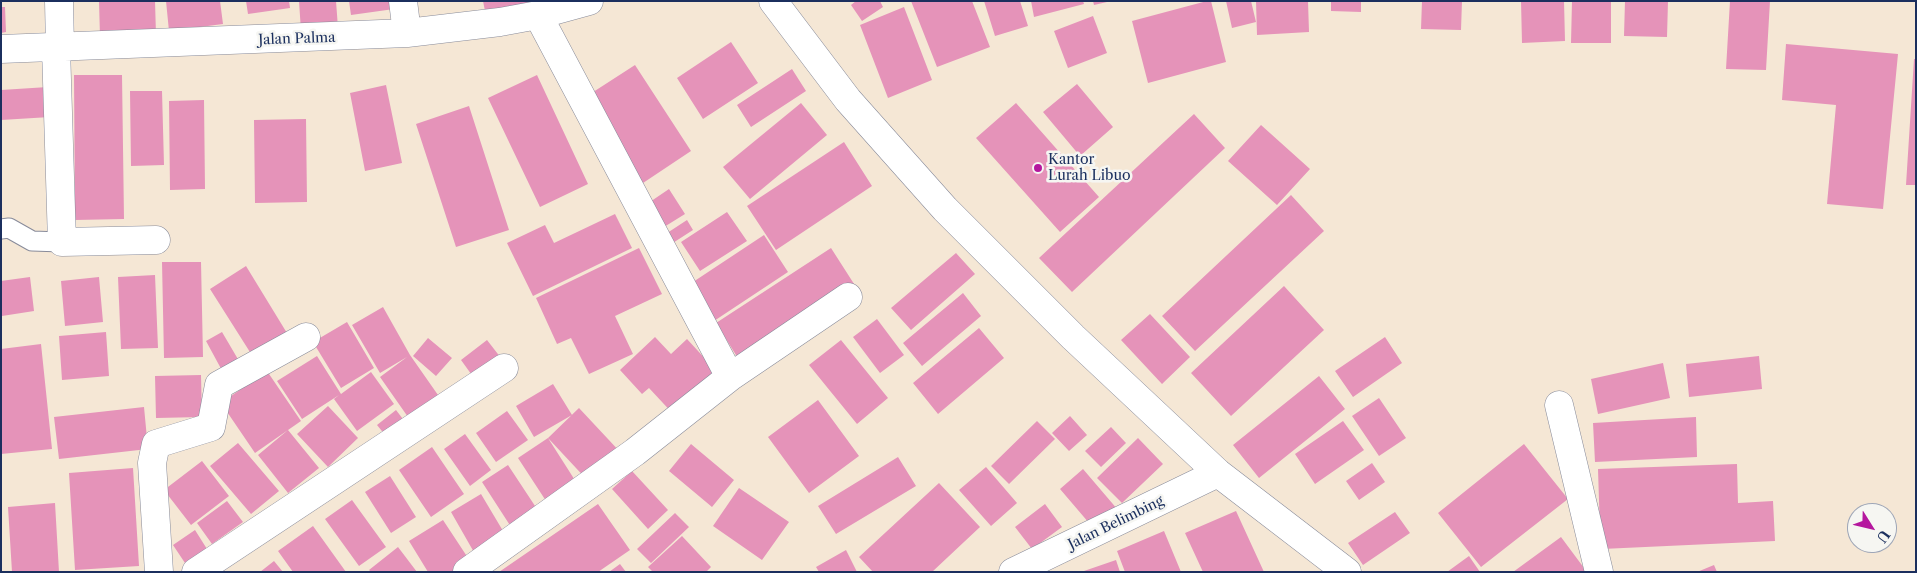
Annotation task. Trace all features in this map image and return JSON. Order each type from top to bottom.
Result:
[{"type":"street","points":[[59,1],[58,48],[62,242],[156,240]]},
{"type":"street","points":[[403,1],[408,33]]},
{"type":"street","name":"Jalan Palma","points":[[1,49],[408,33],[500,22],[538,15],[589,1]]},
{"type":"street","points":[[774,1],[848,100],[945,209],[1073,337],[1218,473],[1347,572]]},
{"type":"street","points":[[538,15],[730,377]]},
{"type":"street","points":[[467,572],[635,452],[730,377],[848,297]]},
{"type":"street","points":[[159,572],[152,464],[156,444],[211,427],[219,385],[306,337]]},
{"type":"street","points":[[196,572],[504,368]]},
{"type":"street","points":[[1559,405],[1599,572]]},
{"type":"street","name":"Jalan Belimbing","points":[[1013,572],[1218,473]]},
{"type":"lane","points":[[1,229],[9,228],[32,241],[62,242]]},
{"type":"building","points":[[99,1],[155,1],[156,35],[100,37]]},
{"type":"building","points":[[166,1],[220,1],[223,24],[169,31]]},
{"type":"building","points":[[246,1],[289,1],[290,8],[248,14]]},
{"type":"building","points":[[299,1],[336,1],[338,28],[301,31]]},
{"type":"building","points":[[349,1],[393,1],[394,9],[351,15]]},
{"type":"building","points":[[483,1],[529,1],[531,12],[487,21]]},
{"type":"building","points":[[856,1],[880,1],[883,7],[862,21],[851,5]]},
{"type":"building","points":[[911,1],[972,1],[990,47],[937,67]]},
{"type":"building","points":[[984,1],[1020,1],[1028,26],[995,36]]},
{"type":"building","points":[[1031,1],[1083,1],[1084,4],[1034,17]]},
{"type":"building","points":[[1093,1],[1107,1],[1107,2],[1094,5]]},
{"type":"building","points":[[1211,1],[1226,62],[1148,83],[1132,21]]},
{"type":"building","points":[[1226,1],[1251,1],[1256,22],[1232,28]]},
{"type":"building","points":[[1256,1],[1308,1],[1309,32],[1257,35]]},
{"type":"building","points":[[1331,1],[1361,1],[1361,12],[1331,11]]},
{"type":"building","points":[[1422,1],[1462,1],[1461,30],[1421,29]]},
{"type":"building","points":[[1521,1],[1564,1],[1565,41],[1522,43]]},
{"type":"building","points":[[1572,1],[1611,1],[1611,43],[1571,43]]},
{"type":"building","points":[[1625,1],[1668,1],[1667,37],[1624,36]]},
{"type":"building","points":[[1730,1],[1770,1],[1766,70],[1726,69]]},
{"type":"building","points":[[1,7],[5,7],[6,32],[1,33]]},
{"type":"building","points":[[904,7],[932,80],[888,98],[860,25]]},
{"type":"building","points":[[1093,16],[1107,53],[1068,68],[1054,31]]},
{"type":"building","points":[[731,42],[758,83],[703,119],[677,78]]},
{"type":"building","points":[[1786,44],[1898,54],[1883,209],[1827,204],[1836,105],[1782,100]]},
{"type":"building","points":[[1914,59],[1916,59],[1916,185],[1906,185]]},
{"type":"building","points":[[635,65],[691,151],[643,183],[587,96]]},
{"type":"building","points":[[792,69],[806,91],[751,127],[737,105]]},
{"type":"building","points":[[74,75],[122,75],[124,219],[75,220]]},
{"type":"building","points":[[537,75],[588,184],[540,207],[488,98]]},
{"type":"building","points":[[1077,84],[1113,127],[1080,156],[1043,112]]},
{"type":"building","points":[[386,85],[402,163],[365,171],[350,93]]},
{"type":"building","points":[[48,87],[50,117],[1,120],[1,90]]},
{"type":"building","points":[[130,91],[162,91],[164,165],[131,166]]},
{"type":"building","points":[[204,100],[205,189],[170,190],[169,101]]},
{"type":"building","points":[[801,103],[827,135],[750,199],[723,167]]},
{"type":"building","name":"Kantor Lurah Libuo","points":[[1016,103],[1099,197],[1060,232],[976,138]]},
{"type":"building","points":[[469,106],[509,230],[456,247],[416,124]]},
{"type":"building","points":[[1194,114],[1225,148],[1072,292],[1039,258]]},
{"type":"building","points":[[306,119],[307,202],[255,203],[254,120]]},
{"type":"building","points":[[1261,125],[1310,169],[1277,205],[1228,161]]},
{"type":"building","points":[[844,142],[872,186],[776,250],[747,206]]},
{"type":"building","points":[[669,189],[685,214],[656,232],[641,208]]},
{"type":"building","points":[[1291,195],[1324,231],[1195,351],[1162,316]]},
{"type":"building","points":[[727,212],[747,241],[700,271],[681,242]]},
{"type":"building","points":[[615,214],[632,248],[533,296],[507,243],[545,225],[554,243]]},
{"type":"building","points":[[687,220],[693,230],[665,248],[658,239]]},
{"type":"building","points":[[764,235],[788,272],[714,321],[690,284]]},
{"type":"building","points":[[639,248],[662,294],[615,316],[633,354],[589,374],[571,338],[557,344],[536,298]]},
{"type":"building","points":[[831,248],[856,287],[741,363],[716,323]]},
{"type":"building","points":[[956,253],[975,274],[911,330],[891,308]]},
{"type":"building","points":[[162,262],[201,262],[203,357],[164,358]]},
{"type":"building","points":[[246,266],[290,338],[255,360],[210,289]]},
{"type":"building","points":[[155,275],[158,348],[121,349],[118,277]]},
{"type":"building","points":[[30,277],[34,311],[2,316],[1,281]]},
{"type":"building","points":[[99,277],[103,322],[65,326],[61,281]]},
{"type":"building","points":[[1284,286],[1324,330],[1231,416],[1191,373]]},
{"type":"building","points":[[963,293],[981,316],[922,366],[903,343]]},
{"type":"building","points":[[383,307],[410,355],[438,395],[408,417],[380,377],[407,357],[380,373],[352,325]]},
{"type":"building","points":[[1150,314],[1190,357],[1162,384],[1121,340]]},
{"type":"building","points":[[877,319],[904,355],[880,373],[853,337]]},
{"type":"building","points":[[347,322],[374,368],[341,388],[313,342]]},
{"type":"building","points":[[979,328],[1004,358],[938,414],[913,383]]},
{"type":"building","points":[[106,332],[109,376],[62,380],[59,336]]},
{"type":"building","points":[[222,332],[242,366],[225,376],[206,341]]},
{"type":"building","points":[[655,337],[671,354],[687,339],[721,376],[676,417],[649,388],[642,394],[620,370]]},
{"type":"building","points":[[1385,337],[1402,363],[1353,397],[1335,371]]},
{"type":"building","points":[[428,338],[452,358],[436,376],[413,356]]},
{"type":"building","points":[[487,340],[501,358],[474,378],[461,360]]},
{"type":"building","points":[[841,340],[888,398],[857,424],[809,365]]},
{"type":"building","points":[[41,344],[52,449],[1,454],[1,349]]},
{"type":"building","points":[[317,356],[341,394],[371,372],[394,404],[357,431],[334,399],[339,395],[302,419],[277,381]]},
{"type":"building","points":[[1759,356],[1762,389],[1689,397],[1686,364]]},
{"type":"building","points":[[1663,363],[1670,398],[1598,414],[1591,379]]},
{"type":"building","points":[[267,371],[301,421],[255,453],[221,403]]},
{"type":"building","points":[[201,375],[202,417],[156,418],[155,376]]},
{"type":"building","points":[[1319,376],[1345,409],[1259,478],[1233,445]]},
{"type":"building","points":[[553,384],[572,415],[534,437],[516,406]]},
{"type":"building","points":[[1379,398],[1406,438],[1379,456],[1352,416]]},
{"type":"building","points":[[818,400],[859,456],[809,493],[768,437]]},
{"type":"building","points":[[328,406],[358,438],[328,467],[297,434]]},
{"type":"building","points":[[144,407],[148,449],[59,459],[54,417]]},
{"type":"building","points":[[579,408],[622,454],[590,483],[548,438]]},
{"type":"building","points":[[396,410],[409,427],[390,441],[377,425]]},
{"type":"building","points":[[507,411],[528,440],[496,462],[476,433]]},
{"type":"building","points":[[1070,416],[1087,435],[1069,451],[1052,433]]},
{"type":"building","points":[[1696,417],[1697,457],[1595,462],[1593,423]]},
{"type":"building","points":[[1037,421],[1055,439],[1009,484],[991,466]]},
{"type":"building","points":[[1343,421],[1364,450],[1315,484],[1295,454]]},
{"type":"building","points":[[1111,427],[1126,443],[1101,467],[1085,451]]},
{"type":"building","points":[[288,430],[319,468],[288,493],[258,455]]},
{"type":"building","points":[[465,434],[491,470],[470,486],[444,449]]},
{"type":"building","points":[[548,438],[578,485],[548,504],[518,458]]},
{"type":"building","points":[[1138,438],[1163,464],[1122,503],[1097,478]]},
{"type":"building","points":[[238,443],[279,491],[251,514],[210,466]]},
{"type":"building","points":[[691,444],[734,480],[712,507],[669,471]]},
{"type":"building","points":[[1524,444],[1568,499],[1481,567],[1438,513]]},
{"type":"building","points":[[432,447],[464,494],[431,517],[399,470]]},
{"type":"building","points":[[898,457],[916,486],[836,534],[818,506]]},
{"type":"building","points":[[202,461],[229,496],[191,525],[164,490]]},
{"type":"building","points":[[1372,463],[1385,482],[1359,500],[1346,481]]},
{"type":"building","points":[[1737,464],[1738,503],[1773,501],[1775,541],[1602,549],[1598,469]]},
{"type":"building","points":[[508,465],[539,512],[513,530],[482,482]]},
{"type":"building","points":[[986,467],[1017,503],[991,526],[959,490]]},
{"type":"building","points":[[133,468],[139,566],[75,570],[69,473]]},
{"type":"building","points":[[1083,469],[1118,510],[1095,530],[1060,489]]},
{"type":"building","points":[[632,471],[668,510],[648,529],[612,489]]},
{"type":"building","points":[[390,476],[416,517],[391,533],[365,492]]},
{"type":"building","points":[[939,483],[980,527],[932,572],[873,572],[859,557]]},
{"type":"building","points":[[739,488],[789,522],[762,560],[713,526]]},
{"type":"building","points":[[481,494],[506,536],[475,554],[451,512]]},
{"type":"building","points":[[352,500],[386,547],[359,566],[325,519]]},
{"type":"building","points":[[227,501],[243,522],[212,544],[197,523]]},
{"type":"building","points":[[55,503],[59,572],[12,572],[8,507]]},
{"type":"building","points":[[598,504],[630,550],[598,572],[499,572]]},
{"type":"building","points":[[1045,504],[1062,527],[1032,549],[1015,527]]},
{"type":"building","points":[[1236,511],[1264,572],[1203,572],[1185,533]]},
{"type":"building","points":[[1395,512],[1410,533],[1363,565],[1348,543]]},
{"type":"building","points":[[675,513],[689,527],[651,563],[637,549]]},
{"type":"building","points":[[443,520],[472,564],[460,572],[428,572],[409,541]]},
{"type":"building","points":[[313,526],[346,572],[293,572],[278,551]]},
{"type":"building","points":[[195,530],[207,549],[185,563],[173,545]]},
{"type":"building","points":[[1164,531],[1181,572],[1125,572],[1117,551]]},
{"type":"building","points":[[682,536],[711,567],[706,572],[653,572],[648,567]]},
{"type":"building","points":[[1561,537],[1587,572],[1513,572]]},
{"type":"building","points":[[398,547],[417,572],[371,572],[369,570]]},
{"type":"building","points":[[846,550],[857,572],[819,572],[816,567]]},
{"type":"building","points":[[1469,556],[1480,572],[1447,572]]},
{"type":"building","points":[[1116,560],[1120,572],[1084,572],[1084,571]]},
{"type":"building","points":[[274,561],[283,572],[260,572]]},
{"type":"building","points":[[620,564],[626,572],[609,572]]},
{"type":"building","points":[[1714,565],[1717,572],[1697,572]]},
{"type":"place","name":"Kantor Lurah Libuo","points":[[1038,168]]}]
